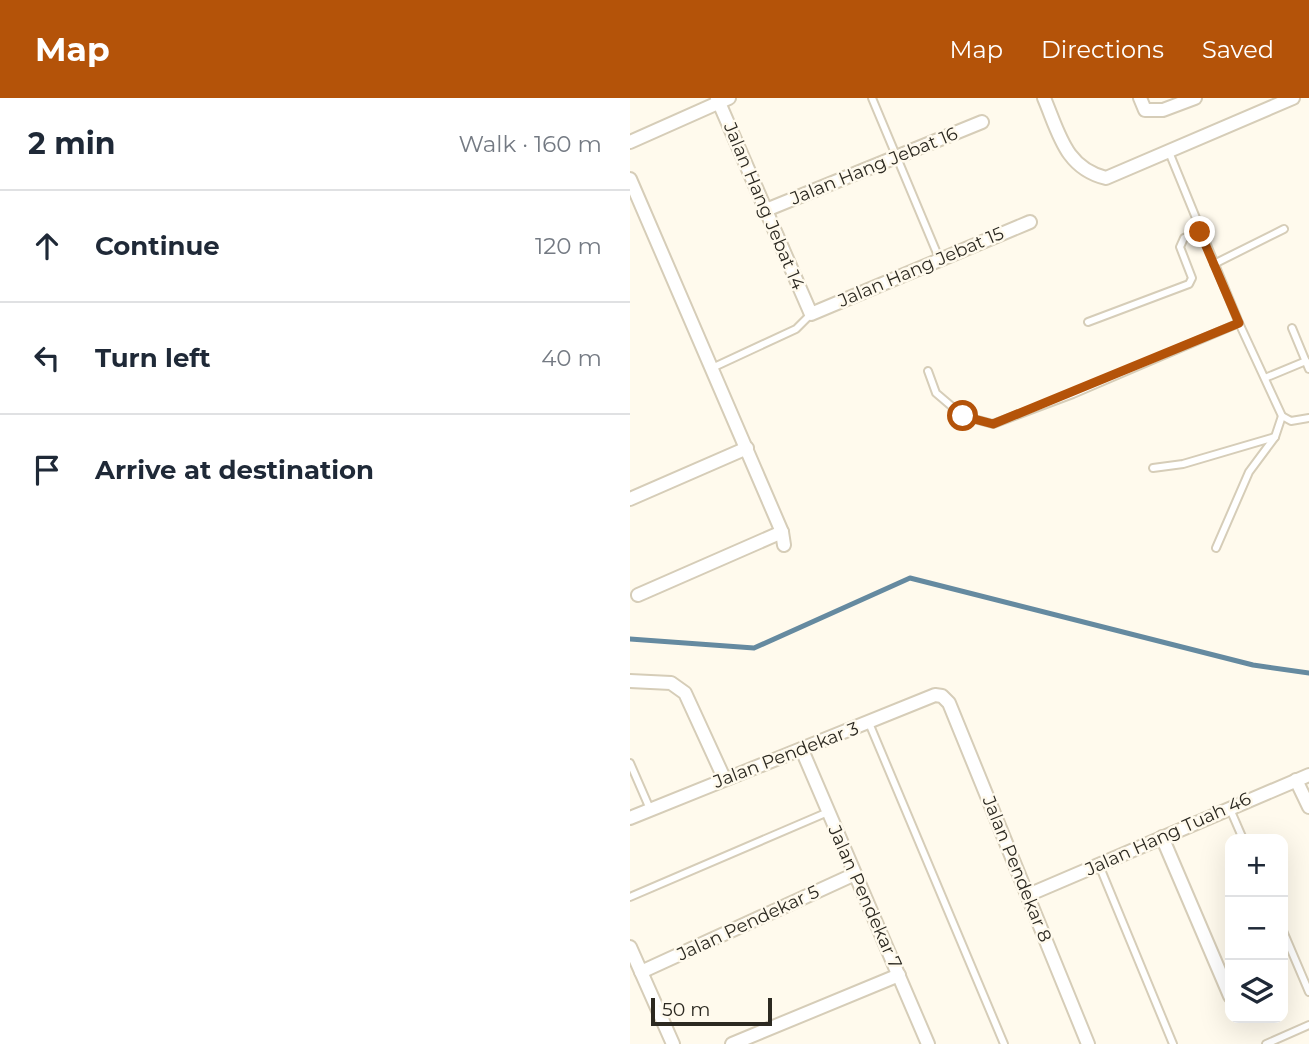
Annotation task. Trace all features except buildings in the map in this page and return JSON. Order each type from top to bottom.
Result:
[{"type":"street","points":[[1044,98],[1070,158],[1086,173],[1105,178],[1287,99]]},
{"type":"street","points":[[1143,104],[1163,110],[1195,98]]},
{"type":"street","points":[[630,142],[722,99]]},
{"type":"street","name":"Jalan Hang Jebat 14","points":[[722,99],[811,314]]},
{"type":"street","name":"Jalan Hang Jebat 16","points":[[766,210],[899,159],[982,122]]},
{"type":"street","points":[[630,179],[782,531],[784,545]]},
{"type":"street","name":"Jalan Hang Jebat 15","points":[[811,314],[1030,222]]},
{"type":"street","points":[[630,499],[747,448]]},
{"type":"street","points":[[638,595],[782,531]]},
{"type":"street","points":[[630,681],[671,683],[680,687],[724,778]]},
{"type":"street","name":"Jalan Pendekar 3","points":[[630,818],[935,695],[942,696]]},
{"type":"street","name":"Jalan Pendekar 8","points":[[942,696],[948,703],[1088,1044]]},
{"type":"street","name":"Jalan Pendekar 7","points":[[802,750],[928,1044]]},
{"type":"street","points":[[1303,777],[1309,807]]},
{"type":"street","name":"Jalan Hang Tuah 46","points":[[1028,895],[1303,777]]},
{"type":"street","points":[[1162,837],[1225,984]]},
{"type":"street","name":"Jalan Pendekar 5","points":[[641,972],[855,874]]},
{"type":"street","points":[[630,947],[673,1044]]},
{"type":"street","points":[[732,1044],[899,975]]},
{"type":"lane","points":[[872,98],[939,258]]},
{"type":"lane","points":[[1168,151],[1239,323],[1282,416],[1291,421],[1309,418]]},
{"type":"lane","points":[[1214,264],[1284,229]]},
{"type":"lane","points":[[1088,322],[1189,285],[1192,278],[1180,247],[1184,238],[1200,232]]},
{"type":"lane","points":[[712,368],[796,329],[811,314]]},
{"type":"lane","points":[[928,372],[936,393],[963,416],[993,424],[1239,323]]},
{"type":"lane","points":[[1265,379],[1308,365],[1292,328]]},
{"type":"lane","points":[[1216,548],[1250,472],[1275,437],[1282,416]]},
{"type":"lane","points":[[1153,468],[1183,464],[1275,437]]},
{"type":"lane","points":[[869,723],[1004,1044]]},
{"type":"lane","points":[[630,763],[650,809]]},
{"type":"lane","points":[[1230,807],[1242,834]]},
{"type":"lane","points":[[630,897],[828,812]]},
{"type":"lane","points":[[1099,865],[1173,1044]]},
{"type":"lane","points":[[1288,943],[1309,992]]},
{"type":"lane","points":[[1266,1044],[1309,1025]]},
{"type":"waterway","points":[[630,639],[754,648],[910,578],[1253,665],[1309,673]]},
{"type":"route","points":[[963,416],[993,424],[1073,394],[1239,323],[1200,232]]}]
